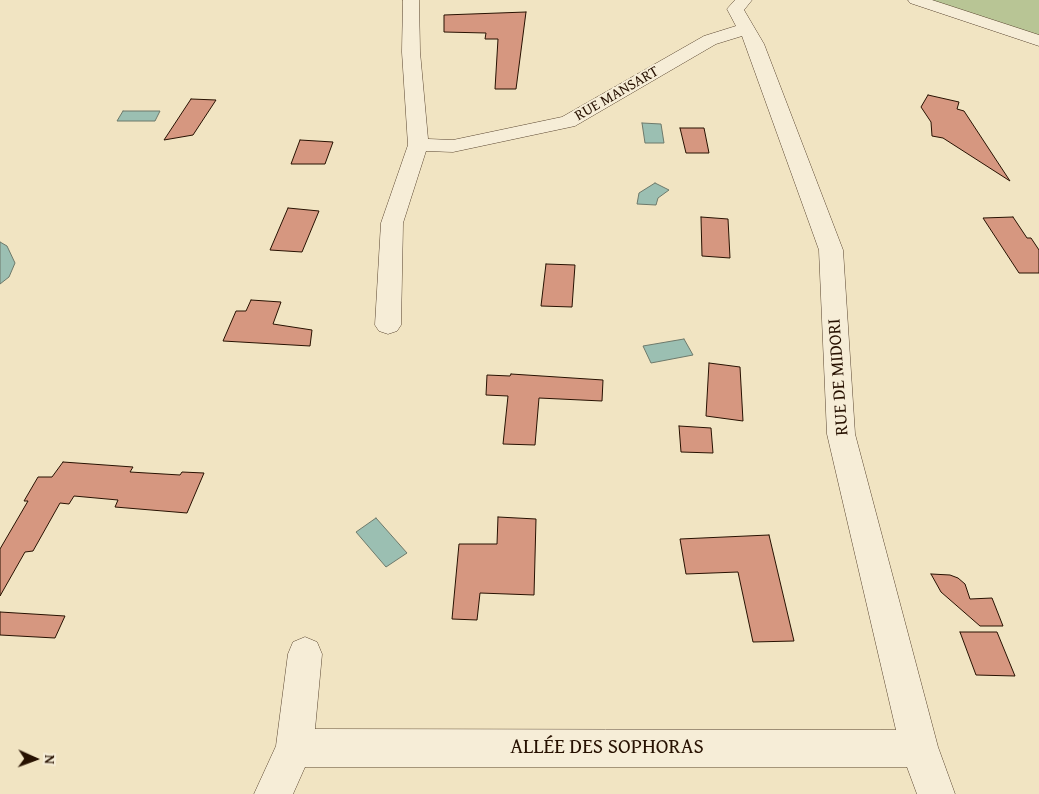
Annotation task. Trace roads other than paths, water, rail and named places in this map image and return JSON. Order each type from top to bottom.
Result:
[{"type":"street","points":[[388,325],[392,223],[418,146],[411,0]]},
{"type":"street","points":[[916,0],[1039,41]]},
{"type":"street","name":"RUE MANSART","points":[[418,146],[453,146],[568,122],[710,40],[731,32],[738,10]]},
{"type":"street","name":"RUE DE MIDORI","points":[[738,10],[831,250],[841,434],[919,747],[936,794]]},
{"type":"street","points":[[273,794],[294,748],[305,654]]},
{"type":"street","name":"ALLÉE DES SOPHORAS","points":[[294,748],[892,749],[919,747]]},
{"type":"water","points":[[123,111],[160,111],[155,121],[117,121]]},
{"type":"water","points":[[642,123],[661,124],[664,143],[645,143]]},
{"type":"water","points":[[655,183],[669,190],[658,198],[656,205],[637,204],[639,193]]},
{"type":"water","points":[[0,242],[7,246],[15,263],[9,277],[0,284]]},
{"type":"water","points":[[684,339],[693,355],[651,363],[643,346]]},
{"type":"water","points":[[376,518],[407,553],[386,567],[356,532]]}]
